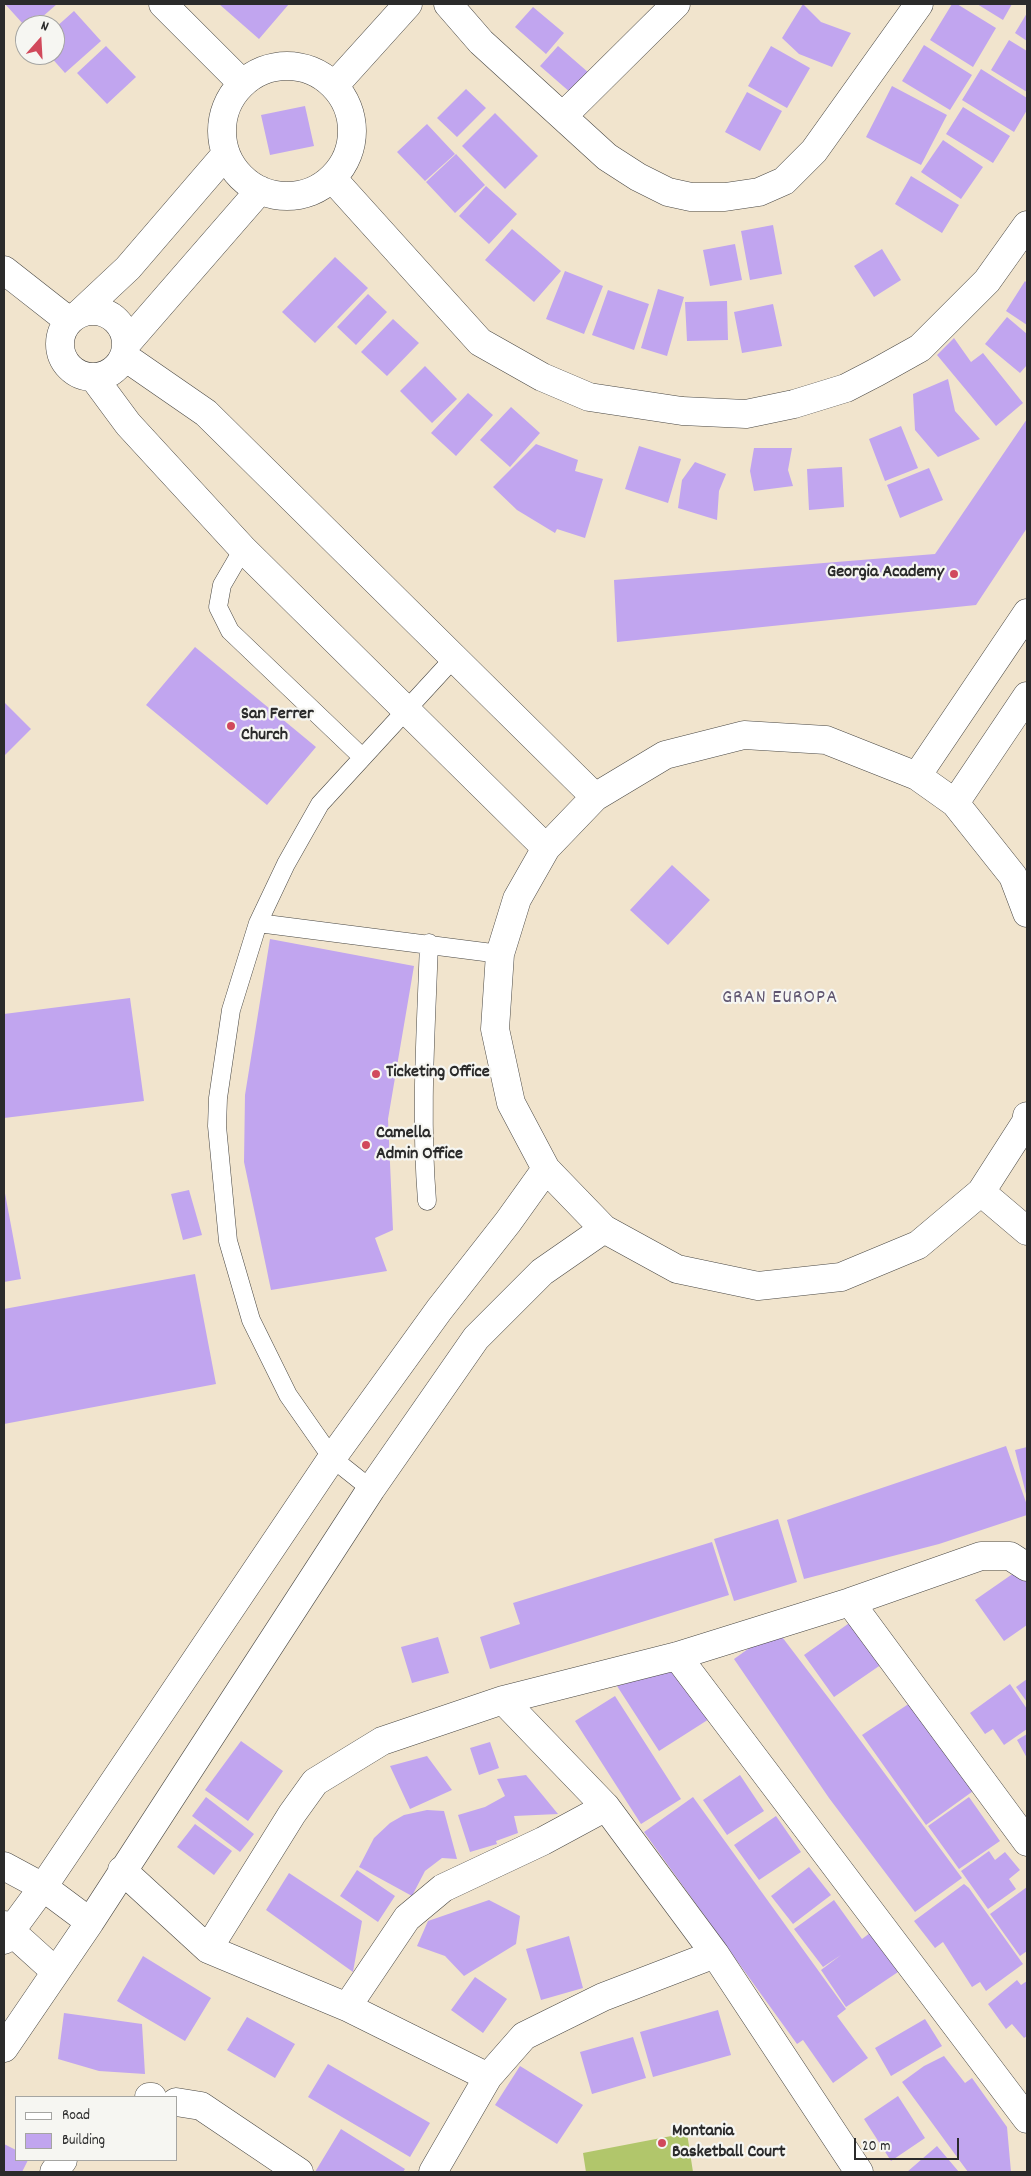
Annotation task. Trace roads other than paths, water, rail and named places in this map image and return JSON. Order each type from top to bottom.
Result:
[{"type":"street","points":[[163,4],[242,83]]},
{"type":"street","points":[[334,86],[408,4]]},
{"type":"street","points":[[448,4],[482,42],[607,157],[638,177],[668,192],[699,197],[725,197],[759,192],[784,181],[814,152],[919,4]]},
{"type":"street","points":[[563,116],[676,4]]},
{"type":"street","points":[[288,65],[314,71],[334,86],[348,107],[352,132],[347,157],[332,178],[311,192],[285,196],[260,190],[239,176],[226,154],[221,129],[226,104],[242,83],[263,70],[288,65]]},
{"type":"street","points":[[226,154],[128,268],[62,331],[59,344],[62,357],[70,368],[81,375],[94,378],[118,367],[126,350],[260,190]]},
{"type":"street","points":[[332,178],[480,342],[542,377],[589,397],[682,411],[746,414],[794,404],[846,388],[877,372],[920,348],[987,281],[1027,225]]},
{"type":"street","points":[[4,270],[75,317]]},
{"type":"street","points":[[75,317],[93,310],[106,313],[116,320],[124,331],[126,350],[206,413],[594,797]]},
{"type":"street","points":[[94,378],[128,424],[243,549],[546,848]]},
{"type":"street","points":[[917,776],[1027,612]]},
{"type":"street","points":[[955,803],[1027,696]]},
{"type":"street","points":[[1027,913],[1013,876],[955,803],[917,776],[826,740],[744,735],[665,755],[594,797],[546,848],[517,899],[500,954],[495,1029],[511,1103],[546,1169],[604,1229],[676,1269],[758,1286],[841,1277],[918,1245],[981,1192],[1027,1121]]},
{"type":"street","points":[[56,1972],[6,1932],[43,1887],[332,1458],[439,1310],[508,1222],[546,1169]]},
{"type":"street","points":[[981,1192],[1027,1231]]},
{"type":"street","points":[[4,2048],[90,1922],[371,1489],[476,1338],[542,1272],[604,1229]]},
{"type":"street","points":[[208,1949],[292,1814],[315,1782],[382,1740],[502,1700],[677,1656],[850,1602],[981,1556],[1010,1556],[1027,1567]]},
{"type":"street","points":[[850,1602],[1027,1842]]},
{"type":"street","points":[[677,1656],[1027,2119]]},
{"type":"street","points":[[502,1700],[606,1807],[715,1954],[859,2172]]},
{"type":"street","points":[[346,2007],[407,1918],[443,1888],[543,1841],[606,1807]]},
{"type":"street","points":[[4,1866],[43,1887],[90,1922]]},
{"type":"street","points":[[122,1870],[208,1949],[346,2007],[488,2077]]},
{"type":"street","points":[[433,2172],[488,2077],[524,2036],[603,1997],[715,1954]]},
{"type":"street","points":[[178,2102],[201,2106],[299,2172]]},
{"type":"street","points":[[54,2172],[62,2161]]},
{"type":"lane","points":[[243,549],[222,585],[218,607],[230,631],[361,756]]},
{"type":"lane","points":[[371,1489],[332,1458],[288,1395],[251,1320],[228,1241],[217,1126],[218,1098],[231,1010],[258,923],[320,804],[361,756],[407,711],[454,658]]},
{"type":"lane","points":[[258,923],[429,943],[500,954]]},
{"type":"lane","points":[[427,1200],[424,1159],[424,1109],[429,943]]},
{"type":"place","name":"Georgia Academy","points":[[954,574]]},
{"type":"place","name":"San Ferrer Church","points":[[231,726]]},
{"type":"place","name":"Ticketing Office","points":[[376,1074]]},
{"type":"place","name":"Camella Admin Office","points":[[366,1145]]},
{"type":"place","name":"Montania Basketball Court","points":[[662,2143]]},
{"type":"district","name":"GRAN EUROPA","points":[[780,999]]}]
